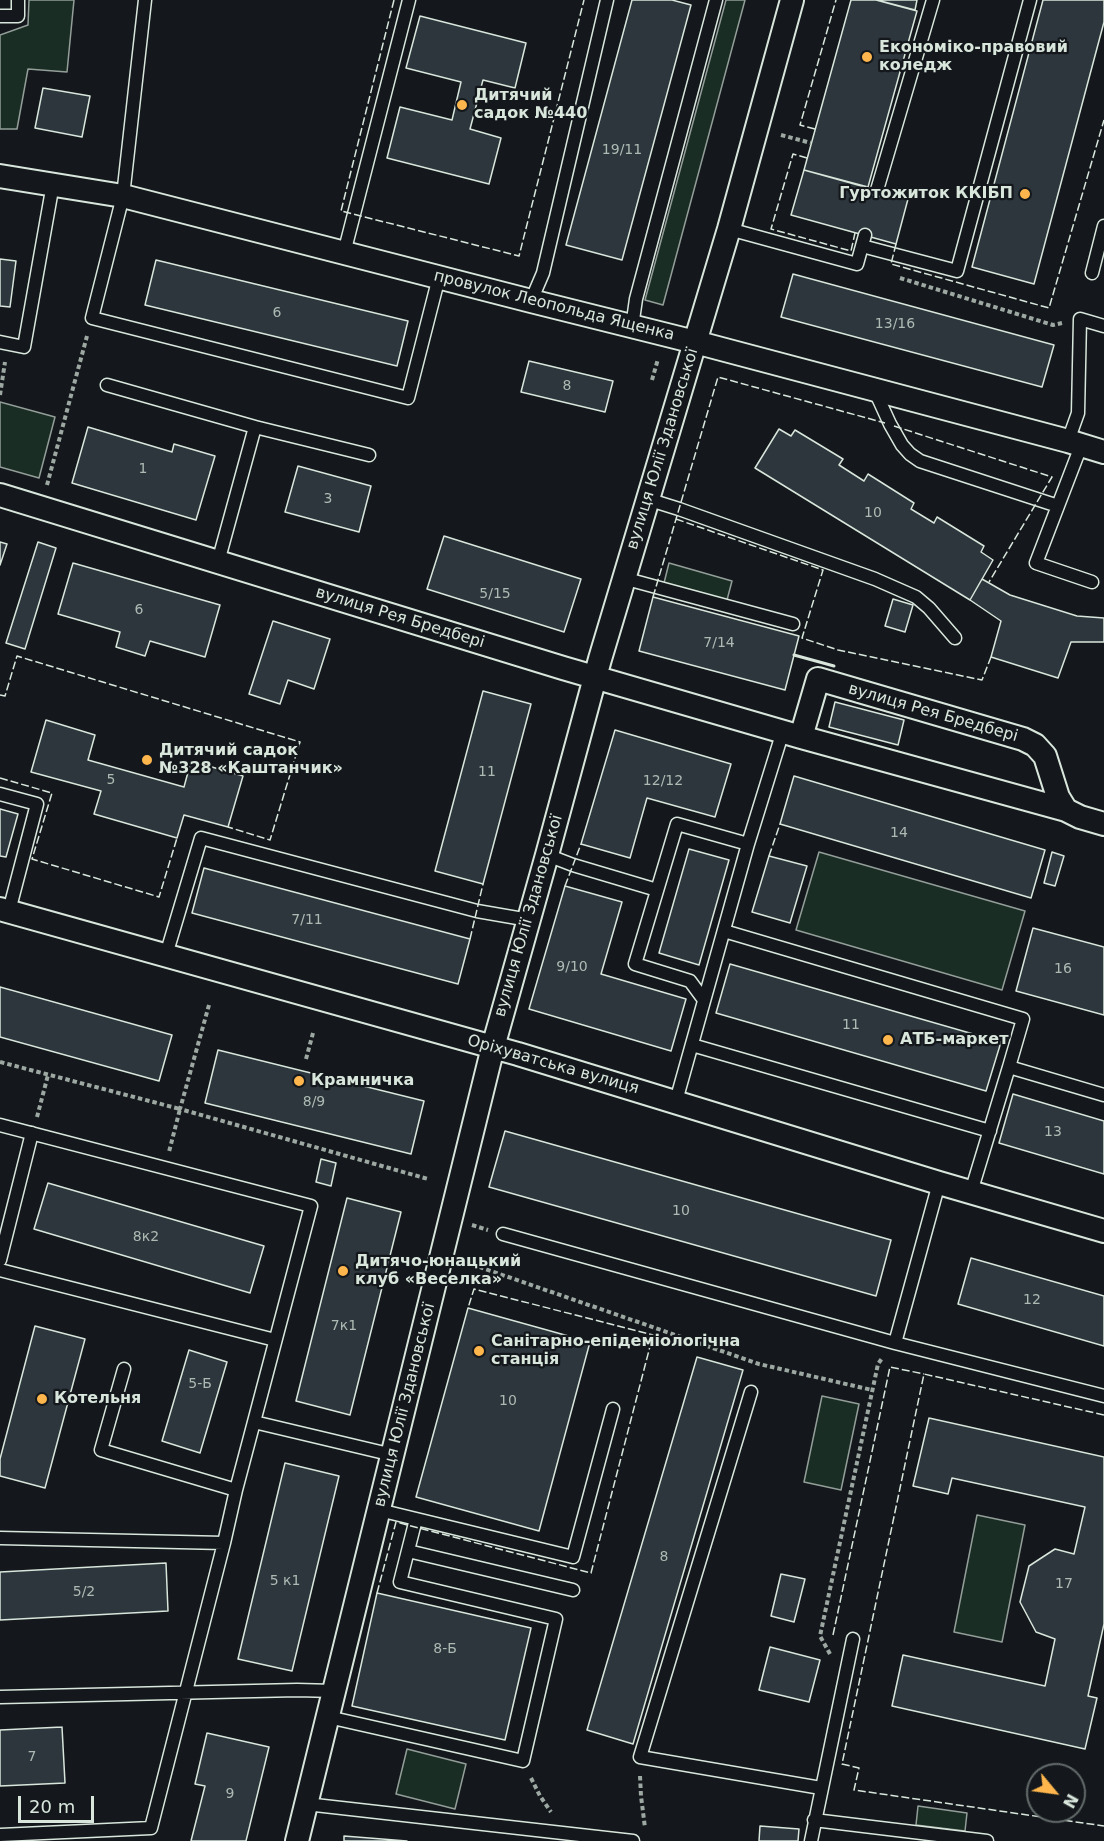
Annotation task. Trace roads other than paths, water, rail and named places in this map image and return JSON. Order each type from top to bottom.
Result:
[{"type":"street","name":"вулиця Юлії Здановської","points":[[297,1841],[493,1047],[623,578],[729,229],[792,0]]},
{"type":"street","name":"провулок Леопольда Ященка","points":[[0,176],[123,196],[531,302],[695,342],[1104,452]]},
{"type":"street","name":"вулиця Рея Бредбері","points":[[0,495],[595,677],[1066,810],[1104,824]]},
{"type":"street","name":"вулиця Рея Бредбері","points":[[792,734],[818,679],[1023,739],[1035,745],[1045,756],[1058,797],[1066,810]]},
{"type":"street","name":"Оріхуватська вулиця","points":[[4,910],[493,1047],[1104,1231]]},
{"type":"lane","points":[[0,16],[18,16],[18,0]]},
{"type":"lane","points":[[145,0],[123,196],[92,318],[408,398],[439,277]]},
{"type":"lane","points":[[344,253],[409,0]]},
{"type":"lane","points":[[531,302],[543,273],[607,0]]},
{"type":"lane","points":[[632,327],[636,299],[716,0]]},
{"type":"lane","points":[[877,190],[933,0]]},
{"type":"lane","points":[[729,229],[857,264],[863,241],[957,271],[1030,0]]},
{"type":"lane","points":[[4,343],[24,347],[53,184]]},
{"type":"lane","points":[[1092,273],[1104,226]]},
{"type":"lane","points":[[1092,582],[1036,563],[1058,506],[1074,443],[1078,413],[1080,318],[1104,326]]},
{"type":"lane","points":[[107,385],[369,455]]},
{"type":"lane","points":[[874,389],[902,445],[920,461],[1058,506]]},
{"type":"lane","points":[[218,562],[255,426]]},
{"type":"lane","points":[[647,499],[875,579],[916,597],[929,608],[955,638]]},
{"type":"lane","points":[[623,578],[793,624]]},
{"type":"lane","points":[[676,1101],[748,844],[792,734]]},
{"type":"lane","points":[[0,794],[37,804],[4,910]]},
{"type":"lane","points":[[704,1000],[690,981],[635,964],[677,824],[748,844]]},
{"type":"lane","points":[[166,955],[201,838],[477,911],[529,920]]},
{"type":"lane","points":[[548,855],[573,865],[657,890]]},
{"type":"lane","points":[[724,931],[1023,1019],[971,1192]]},
{"type":"lane","points":[[692,1045],[990,1131]]},
{"type":"lane","points":[[1009,1067],[1104,1095]]},
{"type":"lane","points":[[0,1125],[310,1206],[151,1828],[0,1835]]},
{"type":"lane","points":[[0,1260],[32,1133]]},
{"type":"lane","points":[[895,1343],[939,1183]]},
{"type":"lane","points":[[503,1234],[895,1343],[1104,1396]]},
{"type":"lane","points":[[0,1270],[275,1340]]},
{"type":"lane","points":[[124,1369],[101,1450],[236,1490]]},
{"type":"lane","points":[[751,1392],[640,1757],[821,1788]]},
{"type":"lane","points":[[379,1510],[573,1557],[613,1409]]},
{"type":"lane","points":[[254,1422],[393,1455]]},
{"type":"lane","points":[[328,1717],[523,1761],[556,1619],[400,1582],[416,1519]]},
{"type":"lane","points":[[0,1538],[224,1543]]},
{"type":"lane","points":[[408,1551],[573,1590]]},
{"type":"lane","points":[[811,1841],[853,1639]]},
{"type":"lane","points":[[0,1697],[334,1691]]},
{"type":"lane","points":[[306,1804],[633,1841]]},
{"type":"lane","points":[[814,1820],[987,1841]]},
{"type":"place","name":"Економіко-правовий коледж","points":[[867,57]]},
{"type":"place","name":"Дитячий садок №440","points":[[462,105]]},
{"type":"place","name":"Гуртожиток ККІБП","points":[[1025,194]]},
{"type":"place","name":"Дитячий садок №328 «Каштанчик»","points":[[147,760]]},
{"type":"place","name":"АТБ-маркет","points":[[888,1040]]},
{"type":"place","name":"Крамничка","points":[[299,1081]]},
{"type":"place","name":"Дитячо-юнацький клуб «Веселка»","points":[[343,1271]]},
{"type":"place","name":"Санітарно-епідеміологічна станція","points":[[479,1351]]},
{"type":"place","name":"Котельня","points":[[42,1399]]}]
